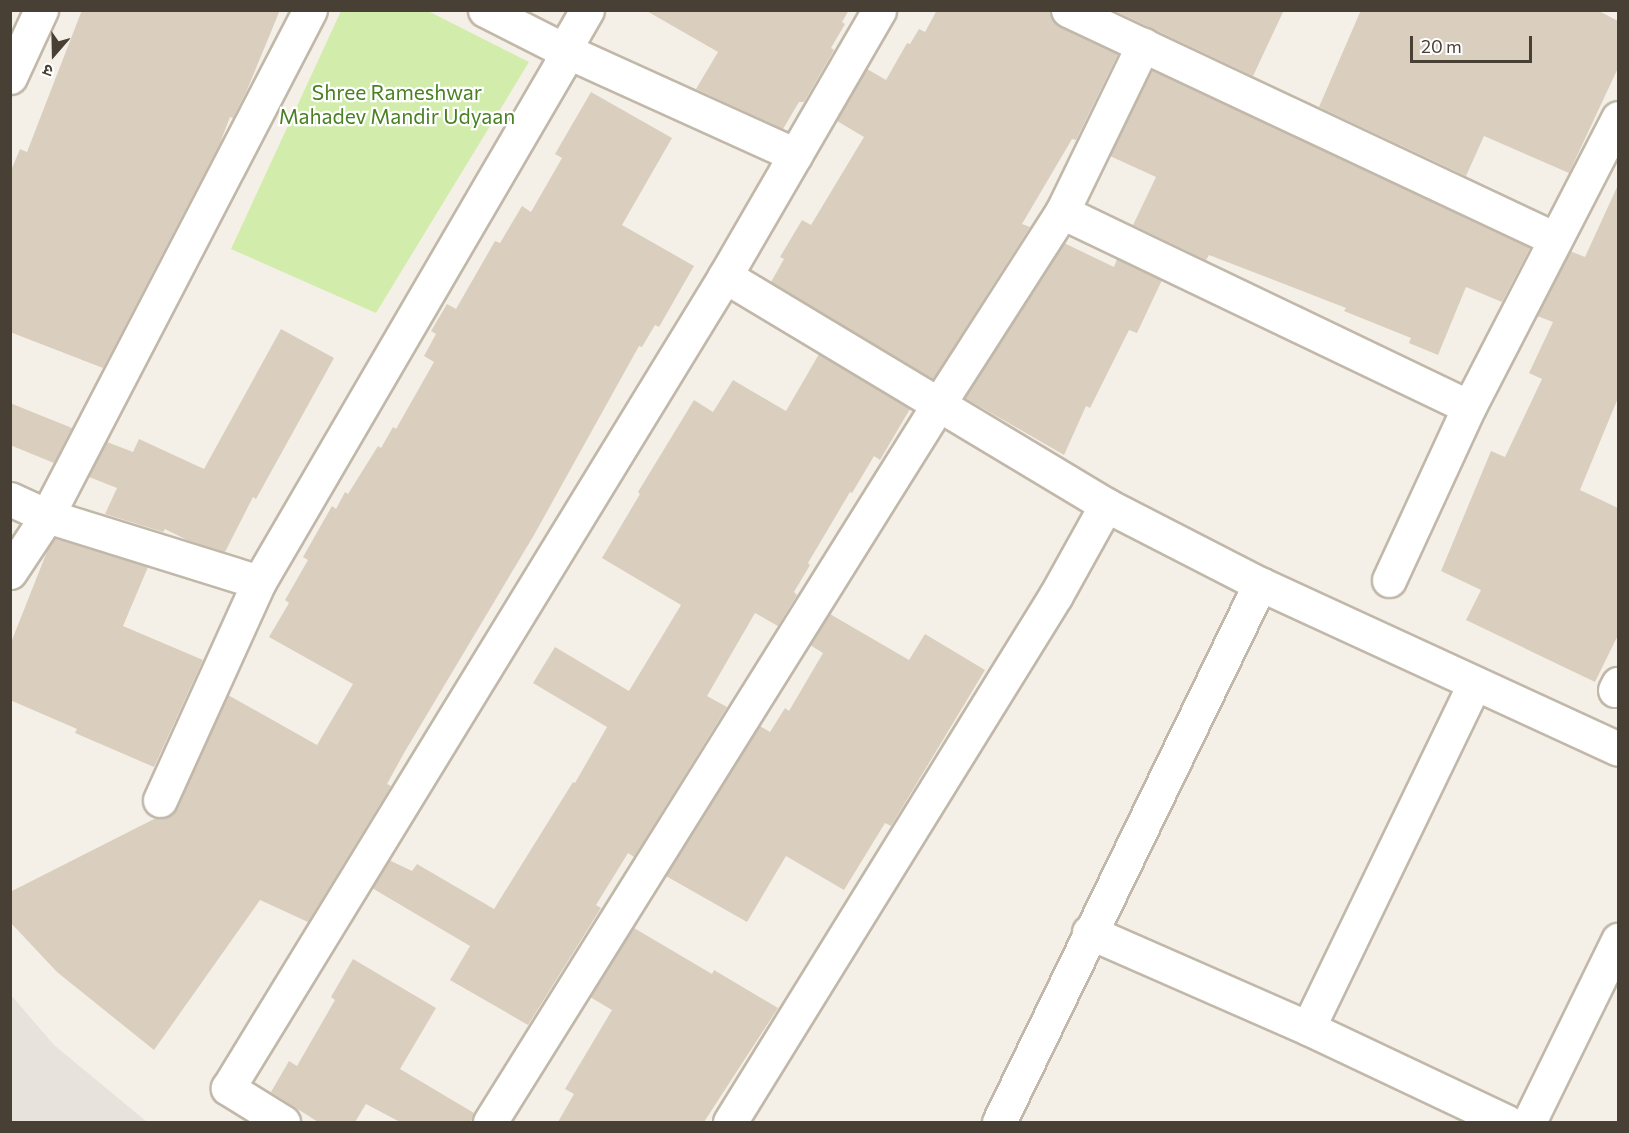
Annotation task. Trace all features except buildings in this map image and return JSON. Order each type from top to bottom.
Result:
[{"type":"street","points":[[10,77],[41,10]]},
{"type":"street","points":[[10,572],[46,516],[310,10]]},
{"type":"street","points":[[485,10],[564,50],[795,155]]},
{"type":"street","points":[[160,800],[259,582],[560,66],[564,50],[587,10]]},
{"type":"street","points":[[282,1122],[228,1088],[725,276],[879,10]]},
{"type":"street","points":[[1068,10],[1555,239]]},
{"type":"street","points":[[490,1122],[938,405],[1062,212],[1143,45]]},
{"type":"street","points":[[1389,580],[1469,407],[1618,118]]},
{"type":"street","points":[[1062,212],[1469,407]]},
{"type":"street","points":[[725,276],[1106,505],[1260,584],[1618,748]]},
{"type":"street","points":[[10,499],[46,516],[259,582]]},
{"type":"street","points":[[730,1122],[1056,595],[1106,505]]},
{"type":"street","points":[[999,1122],[1089,932],[1260,584]]},
{"type":"street","points":[[1308,1028],[1475,682]]},
{"type":"street","points":[[1089,932],[1308,1028],[1507,1122]]},
{"type":"street","points":[[1529,1122],[1618,940]]},
{"type":"shaded area","points":[[11,995],[54,1045],[147,1122],[11,1122]]},
{"type":"green space","name":"Shree Rameshwar Mahadev Mandir Udyaan","points":[[341,11],[428,11],[529,62],[376,313],[231,249]]}]
